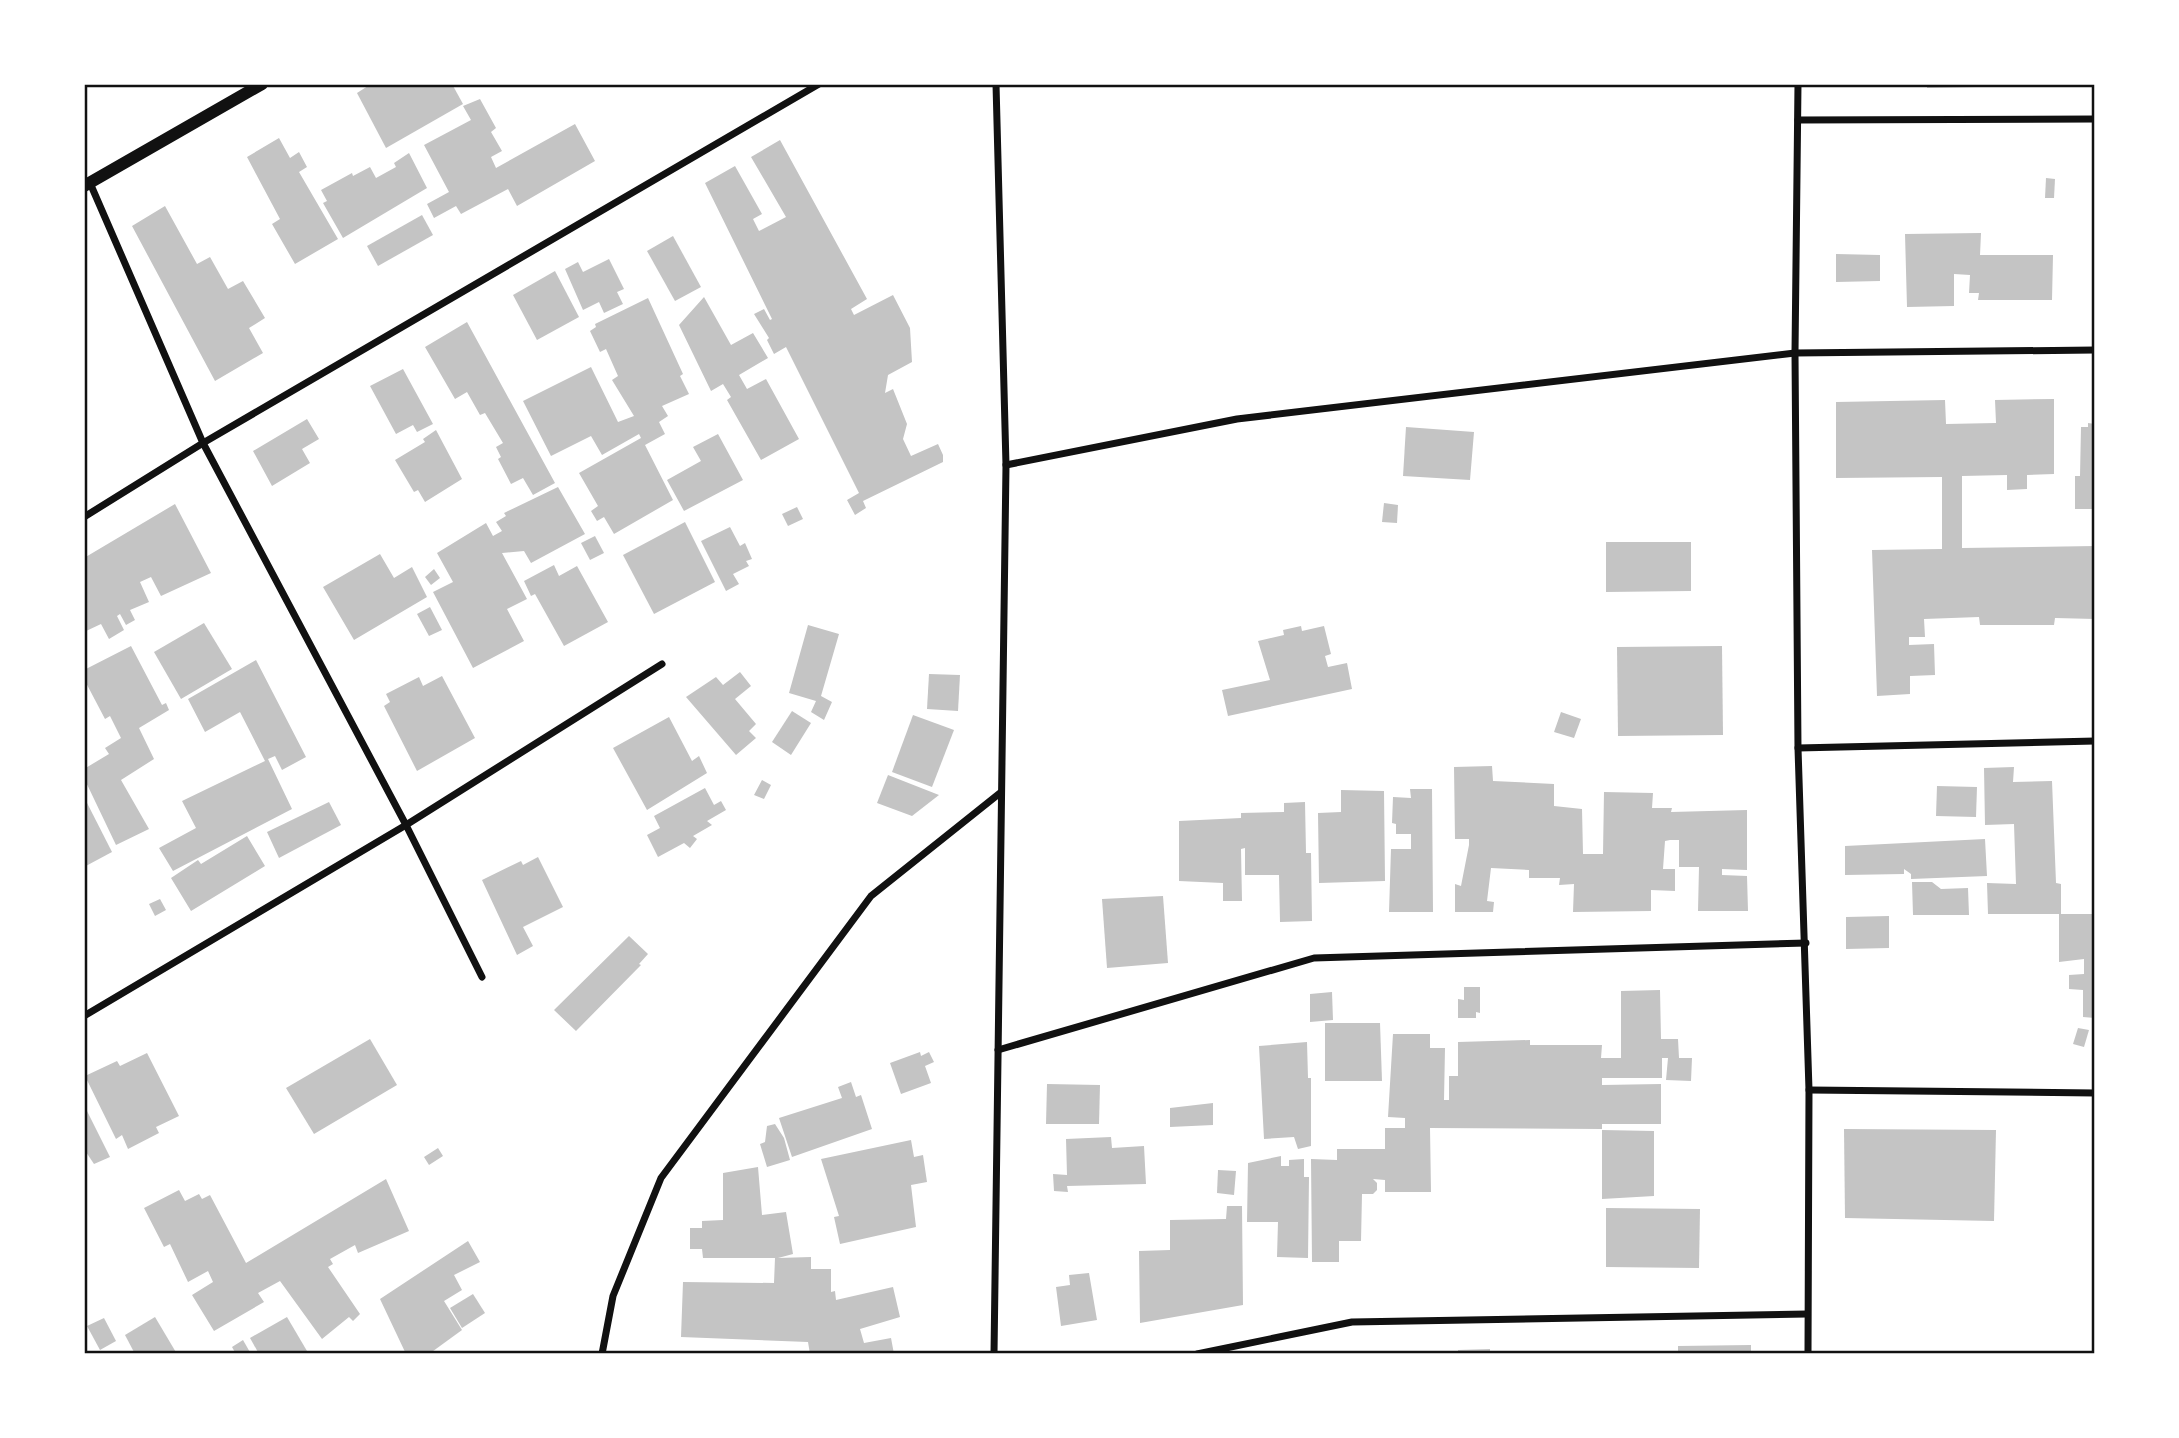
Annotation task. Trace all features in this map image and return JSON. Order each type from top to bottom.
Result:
[{"type":"street","points":[[262,84],[86,182],[203,443],[406,825],[482,977]]},
{"type":"street","points":[[84,517],[203,443],[819,84]]},
{"type":"street","points":[[994,1354],[1006,465],[996,84]]},
{"type":"street","points":[[1798,84],[1795,353],[1798,748],[1809,1090],[1808,1354]]},
{"type":"street","points":[[1798,120],[2095,119]]},
{"type":"street","points":[[1006,465],[1237,419],[1795,353],[2095,350]]},
{"type":"street","points":[[84,1016],[406,825],[662,664]]},
{"type":"street","points":[[1798,748],[2095,741]]},
{"type":"street","points":[[602,1354],[613,1296],[662,1178],[871,896],[1000,793]]},
{"type":"street","points":[[998,1050],[1314,958],[1806,943]]},
{"type":"street","points":[[1809,1090],[2095,1093]]},
{"type":"street","points":[[1197,1354],[1352,1322],[1808,1314]]},
{"type":"building","points":[[371,84],[452,84],[463,104],[386,148],[357,93]]},
{"type":"building","points":[[1927,84],[1976,84],[1976,87],[1927,88]]},
{"type":"building","points":[[2005,84],[2057,84],[2057,87],[2005,87]]},
{"type":"building","points":[[480,99],[496,128],[491,132],[502,151],[491,157],[496,168],[575,124],[595,161],[517,206],[508,189],[461,214],[456,206],[434,218],[427,204],[449,192],[424,145],[471,120],[463,106]]},
{"type":"building","points":[[279,138],[290,158],[299,152],[307,167],[299,172],[338,239],[295,264],[272,224],[280,219],[247,157]]},
{"type":"building","points":[[780,140],[867,299],[851,309],[854,315],[893,295],[910,328],[912,362],[888,375],[885,393],[893,389],[907,424],[903,439],[911,456],[938,444],[943,455],[943,462],[863,501],[866,508],[855,515],[847,500],[859,493],[786,347],[774,354],[767,340],[769,338],[754,314],[764,309],[770,320],[772,319],[705,183],[735,166],[762,214],[753,219],[759,231],[786,217],[751,157]]},
{"type":"building","points":[[409,153],[427,188],[343,238],[323,203],[327,201],[321,190],[352,173],[353,176],[370,167],[376,178],[396,167],[394,163]]},
{"type":"building","points":[[2046,178],[2055,179],[2054,198],[2045,198]]},
{"type":"building","points":[[165,206],[197,264],[210,257],[228,289],[243,281],[265,318],[249,328],[263,353],[215,381],[132,226]]},
{"type":"building","points":[[422,215],[433,235],[378,266],[367,246]]},
{"type":"building","points":[[1981,233],[1980,255],[2053,255],[2052,300],[1978,300],[1979,293],[1969,293],[1970,275],[1954,274],[1954,306],[1907,307],[1905,234]]},
{"type":"building","points":[[673,236],[701,287],[675,301],[647,251]]},
{"type":"building","points":[[1836,254],[1880,255],[1880,281],[1836,282]]},
{"type":"building","points":[[609,259],[624,289],[617,292],[623,304],[604,313],[599,302],[583,310],[565,269],[578,262],[583,272]]},
{"type":"building","points":[[555,271],[579,317],[537,340],[513,295]]},
{"type":"building","points":[[704,297],[731,345],[753,333],[768,358],[739,375],[747,389],[766,379],[799,439],[761,460],[727,400],[731,397],[723,384],[711,391],[679,325]]},
{"type":"building","points":[[648,298],[683,374],[680,376],[689,394],[662,406],[668,416],[659,422],[665,434],[645,445],[673,500],[614,534],[604,517],[597,521],[591,511],[598,506],[579,473],[641,438],[639,434],[602,455],[591,436],[551,456],[523,401],[591,367],[618,422],[634,416],[612,380],[618,376],[606,349],[600,352],[590,331],[596,327],[595,324]]},
{"type":"building","points":[[467,322],[555,483],[533,495],[523,478],[511,484],[498,459],[501,457],[496,447],[503,443],[485,413],[480,415],[467,392],[455,399],[425,347]]},
{"type":"building","points":[[403,369],[433,424],[417,432],[413,425],[396,434],[370,386]]},
{"type":"building","points":[[2054,399],[2054,474],[2027,475],[2027,489],[2007,490],[2007,475],[1962,476],[1962,548],[2095,546],[2095,619],[2055,618],[2054,625],[1980,625],[1979,617],[1924,619],[1925,637],[1909,637],[1909,645],[1934,644],[1935,675],[1910,676],[1910,694],[1877,696],[1872,550],[1942,549],[1942,477],[1836,478],[1836,402],[1945,400],[1946,424],[1996,423],[1995,400]]},
{"type":"building","points":[[307,419],[319,439],[302,449],[310,463],[272,486],[253,451]]},
{"type":"building","points":[[2088,423],[2095,424],[2095,509],[2075,509],[2075,476],[2080,476],[2081,427],[2088,427]]},
{"type":"building","points":[[1406,427],[1474,432],[1470,480],[1403,476]]},
{"type":"building","points":[[436,430],[462,479],[425,502],[418,490],[414,492],[395,460],[425,442],[423,439]]},
{"type":"building","points":[[718,434],[743,480],[684,511],[667,480],[701,461],[693,447]]},
{"type":"building","points":[[558,487],[585,534],[531,563],[524,551],[502,553],[527,599],[507,609],[524,641],[473,668],[433,592],[453,582],[437,553],[486,523],[493,536],[502,531],[496,522],[506,516],[504,513]]},
{"type":"building","points":[[1384,503],[1398,505],[1397,523],[1382,522]]},
{"type":"building","points":[[175,504],[211,573],[161,596],[151,577],[140,582],[149,602],[130,610],[135,620],[126,625],[120,614],[117,616],[124,630],[109,639],[101,624],[84,632],[84,558]]},
{"type":"building","points":[[797,507],[803,519],[788,526],[782,514]]},
{"type":"building","points":[[685,522],[715,582],[654,614],[623,555]]},
{"type":"building","points":[[730,527],[740,546],[745,543],[752,559],[746,561],[749,566],[733,574],[739,584],[726,591],[701,541]]},
{"type":"building","points":[[595,536],[604,553],[590,560],[581,543]]},
{"type":"building","points":[[1606,542],[1691,542],[1691,591],[1606,592]]},
{"type":"building","points":[[380,554],[394,578],[412,567],[427,597],[354,640],[323,587]]},
{"type":"building","points":[[554,565],[559,576],[577,566],[608,622],[564,646],[535,594],[531,596],[524,581]]},
{"type":"building","points":[[434,569],[440,578],[431,585],[425,577]]},
{"type":"building","points":[[430,607],[442,630],[429,636],[417,614]]},
{"type":"building","points":[[204,623],[232,669],[181,699],[154,652]]},
{"type":"building","points":[[808,625],[839,634],[821,696],[832,702],[824,720],[811,712],[816,701],[789,693]]},
{"type":"building","points":[[1301,626],[1302,631],[1324,626],[1331,654],[1325,656],[1328,667],[1347,663],[1352,689],[1228,716],[1222,690],[1270,680],[1258,641],[1284,635],[1283,630]]},
{"type":"building","points":[[131,646],[162,705],[166,703],[169,710],[139,728],[154,759],[121,780],[149,829],[116,845],[84,778],[84,769],[109,754],[105,748],[121,738],[110,716],[105,719],[84,679],[84,670]]},
{"type":"building","points":[[1722,646],[1723,735],[1618,736],[1617,647]]},
{"type":"building","points":[[256,660],[306,757],[282,770],[275,756],[268,759],[292,809],[173,871],[159,848],[196,828],[182,801],[265,761],[240,712],[205,732],[188,699]]},
{"type":"building","points":[[740,672],[751,686],[735,699],[756,724],[749,731],[756,738],[736,755],[686,697],[716,677],[723,685]]},
{"type":"building","points":[[929,674],[960,675],[958,711],[927,709]]},
{"type":"building","points":[[442,676],[475,738],[417,771],[384,706],[390,702],[386,694],[419,677],[423,686]]},
{"type":"building","points":[[792,711],[811,723],[791,755],[772,742]]},
{"type":"building","points":[[1561,712],[1581,719],[1574,738],[1554,732]]},
{"type":"building","points":[[913,715],[954,730],[932,787],[892,772]]},
{"type":"building","points":[[669,717],[692,761],[699,756],[707,773],[647,810],[613,748]]},
{"type":"building","points":[[1492,766],[1493,781],[1554,784],[1554,806],[1582,809],[1583,854],[1603,854],[1604,792],[1653,793],[1652,808],[1672,808],[1671,812],[1747,810],[1747,870],[1722,869],[1722,875],[1747,876],[1748,911],[1698,911],[1699,867],[1679,867],[1679,840],[1670,840],[1665,841],[1663,869],[1675,869],[1675,891],[1651,890],[1651,911],[1573,912],[1574,884],[1559,885],[1560,878],[1529,878],[1529,870],[1491,868],[1487,901],[1494,902],[1493,912],[1455,912],[1455,884],[1461,886],[1469,839],[1455,839],[1454,767]]},
{"type":"building","points":[[2014,767],[2013,782],[2052,781],[2056,883],[2061,884],[2061,914],[1988,914],[1987,883],[2016,884],[2014,824],[1985,825],[1984,768]]},
{"type":"building","points":[[888,775],[939,795],[912,816],[877,803]]},
{"type":"building","points":[[762,780],[771,785],[764,799],[754,795]]},
{"type":"building","points":[[1937,786],[1977,787],[1976,817],[1936,816]]},
{"type":"building","points":[[705,788],[714,805],[721,801],[726,810],[707,821],[712,825],[693,836],[697,839],[690,848],[684,843],[658,857],[647,835],[660,828],[654,816]]},
{"type":"building","points":[[1410,789],[1432,789],[1433,912],[1389,912],[1391,849],[1411,849],[1411,834],[1396,834],[1396,824],[1392,823],[1393,797],[1411,798]]},
{"type":"building","points":[[1341,790],[1384,791],[1385,881],[1319,883],[1318,813],[1341,812]]},
{"type":"building","points":[[84,797],[112,852],[84,867]]},
{"type":"building","points":[[329,802],[341,825],[279,858],[267,832]]},
{"type":"building","points":[[1305,802],[1306,853],[1311,853],[1312,921],[1280,922],[1279,875],[1245,875],[1245,848],[1241,849],[1242,901],[1223,901],[1223,883],[1179,881],[1179,821],[1241,818],[1241,813],[1284,812],[1284,803]]},
{"type":"building","points":[[247,836],[265,866],[191,911],[171,878],[198,860],[201,864]]},
{"type":"building","points":[[1985,839],[1987,876],[1911,879],[1911,874],[1904,869],[1904,874],[1845,875],[1845,846]]},
{"type":"building","points":[[538,857],[563,907],[523,927],[533,946],[517,955],[482,880],[521,861],[523,865]]},
{"type":"building","points":[[1912,882],[1932,882],[1941,889],[1968,888],[1969,915],[1913,915]]},
{"type":"building","points":[[1163,896],[1168,963],[1107,968],[1102,899]]},
{"type":"building","points":[[160,899],[166,910],[155,916],[149,904]]},
{"type":"building","points":[[2059,914],[2095,914],[2095,1018],[2083,1017],[2083,990],[2069,989],[2069,975],[2084,974],[2084,959],[2059,962]]},
{"type":"building","points":[[1889,916],[1889,948],[1846,949],[1846,917]]},
{"type":"building","points":[[629,936],[648,954],[639,964],[641,965],[576,1031],[554,1010]]},
{"type":"building","points":[[1464,987],[1480,987],[1480,1013],[1476,1012],[1476,1018],[1458,1018],[1458,999],[1464,1000]]},
{"type":"building","points":[[1660,990],[1661,1039],[1678,1039],[1679,1058],[1692,1058],[1691,1081],[1666,1080],[1668,1058],[1662,1058],[1662,1078],[1602,1078],[1602,1085],[1661,1084],[1661,1124],[1602,1124],[1602,1129],[1430,1128],[1431,1192],[1385,1192],[1385,1180],[1373,1179],[1377,1183],[1377,1190],[1373,1194],[1362,1194],[1361,1241],[1339,1241],[1339,1262],[1312,1262],[1311,1159],[1337,1160],[1337,1149],[1385,1149],[1385,1128],[1405,1128],[1405,1118],[1388,1117],[1393,1034],[1430,1034],[1430,1048],[1445,1048],[1444,1100],[1449,1100],[1449,1076],[1458,1076],[1458,1042],[1530,1040],[1530,1045],[1602,1045],[1601,1058],[1621,1058],[1621,991]]},
{"type":"building","points":[[1332,992],[1333,1020],[1310,1022],[1310,994]]},
{"type":"building","points":[[1325,1023],[1380,1023],[1382,1081],[1325,1081]]},
{"type":"building","points":[[2078,1028],[2089,1030],[2084,1047],[2073,1044]]},
{"type":"building","points":[[370,1039],[397,1085],[314,1134],[286,1088]]},
{"type":"building","points":[[1307,1042],[1308,1078],[1311,1078],[1311,1146],[1298,1149],[1294,1137],[1264,1139],[1259,1046]]},
{"type":"building","points":[[920,1052],[921,1056],[929,1052],[934,1062],[925,1066],[931,1083],[901,1094],[890,1063]]},
{"type":"building","points":[[147,1053],[179,1116],[156,1127],[159,1133],[128,1149],[122,1135],[116,1139],[85,1076],[117,1061],[120,1066]]},
{"type":"building","points":[[851,1082],[856,1097],[861,1095],[872,1129],[792,1157],[779,1118],[842,1098],[838,1087]]},
{"type":"building","points":[[1047,1084],[1100,1085],[1099,1124],[1046,1124]]},
{"type":"building","points":[[1213,1103],[1213,1125],[1170,1127],[1170,1108]]},
{"type":"building","points":[[84,1105],[110,1157],[94,1164],[84,1149]]},
{"type":"building","points":[[775,1124],[784,1138],[790,1160],[767,1167],[760,1144],[765,1142],[767,1126]]},
{"type":"building","points":[[1844,1129],[1996,1130],[1994,1221],[1845,1218]]},
{"type":"building","points":[[1602,1130],[1654,1131],[1654,1196],[1602,1199]]},
{"type":"building","points":[[1111,1137],[1112,1148],[1144,1146],[1146,1184],[1067,1186],[1068,1192],[1054,1191],[1053,1174],[1067,1175],[1066,1139]]},
{"type":"building","points":[[911,1140],[914,1157],[923,1155],[927,1182],[911,1185],[916,1227],[840,1244],[834,1217],[839,1216],[821,1159]]},
{"type":"building","points":[[438,1148],[443,1156],[429,1165],[424,1157]]},
{"type":"building","points":[[1281,1156],[1281,1166],[1289,1166],[1289,1160],[1304,1159],[1304,1177],[1309,1177],[1308,1258],[1277,1257],[1278,1222],[1247,1222],[1248,1163]]},
{"type":"building","points":[[758,1167],[762,1215],[786,1212],[793,1254],[778,1258],[811,1257],[811,1269],[831,1269],[831,1292],[835,1291],[836,1300],[893,1287],[900,1317],[860,1329],[864,1343],[891,1338],[894,1354],[810,1354],[808,1342],[681,1337],[683,1282],[774,1283],[775,1258],[703,1258],[702,1249],[690,1249],[690,1228],[702,1228],[702,1221],[723,1220],[723,1173]]},
{"type":"building","points":[[1218,1170],[1236,1171],[1234,1195],[1217,1193]]},
{"type":"building","points":[[386,1179],[409,1231],[358,1253],[355,1245],[330,1259],[333,1264],[328,1267],[360,1314],[353,1321],[349,1317],[322,1339],[280,1281],[258,1293],[264,1302],[214,1331],[192,1295],[213,1282],[208,1271],[188,1282],[170,1244],[164,1247],[144,1208],[179,1190],[185,1201],[199,1194],[202,1199],[210,1195],[246,1263]]},
{"type":"building","points":[[1227,1206],[1242,1206],[1243,1305],[1140,1323],[1139,1251],[1170,1250],[1170,1220],[1226,1219]]},
{"type":"building","points":[[1606,1208],[1700,1209],[1699,1268],[1606,1267]]},
{"type":"building","points":[[468,1241],[480,1262],[454,1275],[462,1290],[444,1301],[462,1330],[429,1354],[406,1354],[380,1299]]},
{"type":"building","points":[[2095,1259],[2095,1313],[2092,1313]]},
{"type":"building","points":[[1089,1273],[1097,1320],[1061,1326],[1056,1287],[1070,1285],[1069,1275]]},
{"type":"building","points":[[473,1294],[485,1313],[462,1328],[450,1308]]},
{"type":"building","points":[[155,1317],[177,1354],[135,1354],[125,1335]]},
{"type":"building","points":[[287,1317],[307,1351],[301,1354],[259,1354],[250,1338]]},
{"type":"building","points":[[104,1318],[116,1341],[100,1350],[87,1326]]},
{"type":"building","points":[[243,1340],[251,1354],[236,1354],[232,1347]]},
{"type":"building","points":[[1751,1345],[1751,1354],[1678,1354],[1678,1346]]},
{"type":"building","points":[[1490,1349],[1490,1354],[1458,1354],[1458,1350]]}]
